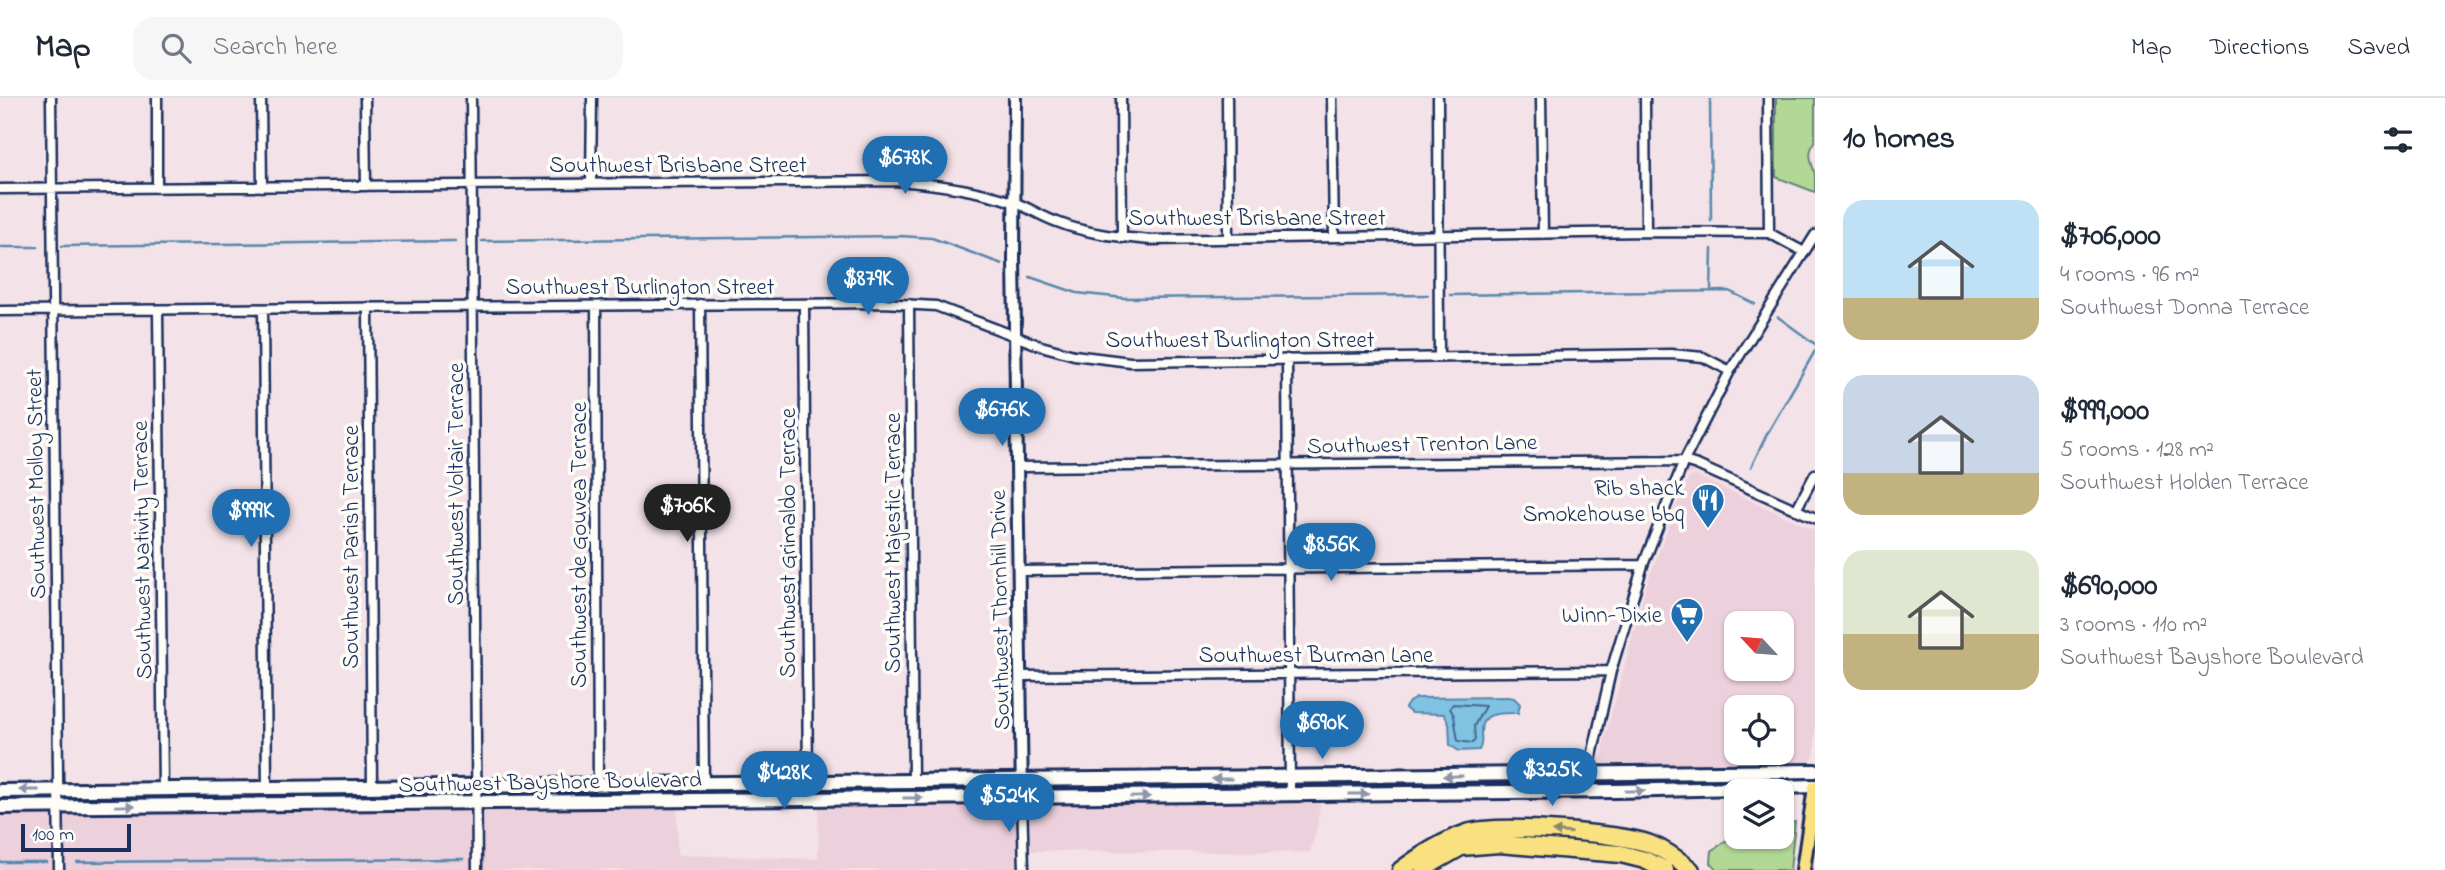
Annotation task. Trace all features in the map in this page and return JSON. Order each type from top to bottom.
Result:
[{"type":"highway","points":[[1416,866],[1469,832],[1512,829],[1629,838],[1652,845],[1675,857],[1691,870]]},
{"type":"highway","points":[[1401,870],[1461,847],[1499,844],[1622,854],[1645,860],[1665,870]]},
{"type":"highway","points":[[1436,870],[1477,846]]},
{"type":"main road","name":"Southwest Bayshore Boulevard","points":[[0,791],[1815,771]]},
{"type":"main road","points":[[1595,791],[1604,780],[1635,778],[1652,772]]},
{"type":"main road","points":[[1512,792],[1521,787],[1574,786],[1583,783],[1588,774]]},
{"type":"main road","points":[[833,799],[835,791],[841,788],[887,787],[893,782]]},
{"type":"main road","points":[[733,800],[741,794],[793,794],[808,783]]},
{"type":"main road","points":[[275,805],[276,798],[281,794],[346,793],[353,787]]},
{"type":"main road","name":"Southwest Bayshore Boulevard","points":[[0,807],[1022,798],[1815,787]]},
{"type":"main road","points":[[1803,870],[1815,787]]},
{"type":"main road","points":[[184,806],[191,800],[249,800],[259,796],[267,788]]},
{"type":"street","name":"Southwest Molloy Street","points":[[51,98],[58,870]]},
{"type":"street","points":[[157,98],[157,188]]},
{"type":"street","points":[[261,98],[262,187]]},
{"type":"street","points":[[365,98],[366,186]]},
{"type":"street","name":"Southwest Voltair Terrace","points":[[471,98],[477,870]]},
{"type":"street","points":[[591,183],[592,98]]},
{"type":"street","name":"Southwest Thornhill Drive","points":[[1015,98],[1024,870]]},
{"type":"street","points":[[1121,98],[1122,238]]},
{"type":"street","points":[[1227,98],[1228,238]]},
{"type":"street","points":[[1332,98],[1334,237]]},
{"type":"street","points":[[1437,98],[1439,357]]},
{"type":"street","points":[[1541,98],[1543,234]]},
{"type":"street","points":[[1645,98],[1646,232]]},
{"type":"street","points":[[1768,98],[1769,233]]},
{"type":"street","name":"Southwest Brisbane Street","points":[[0,190],[897,181],[942,185],[1015,202],[1056,222],[1087,232],[1122,238],[1151,240],[1646,232],[1769,233],[1804,252]]},
{"type":"street","points":[[1588,774],[1611,671],[1643,565],[1684,461],[1730,371],[1815,235]]},
{"type":"street","points":[[699,304],[704,784]]},
{"type":"street","name":"Southwest Grimaldo Terrace","points":[[804,304],[808,783]]},
{"type":"street","name":"Southwest Burlington Street","points":[[0,311],[909,304],[936,306],[1017,337],[1074,355],[1130,362],[1671,355],[1703,357],[1730,371]]},
{"type":"street","name":"Southwest Majestic Terrace","points":[[909,304],[913,782]]},
{"type":"street","name":"Southwest de Gouvea Terrace","points":[[596,306],[598,785]]},
{"type":"street","name":"Southwest Parish Terrace","points":[[368,307],[372,787]]},
{"type":"street","points":[[264,309],[267,788]]},
{"type":"street","name":"Southwest Nativity Terrace","points":[[158,310],[163,790]]},
{"type":"street","points":[[1287,359],[1290,794]]},
{"type":"street","name":"Southwest Trenton Lane","points":[[1018,467],[1684,461],[1815,518]]},
{"type":"street","points":[[1796,510],[1815,474]]},
{"type":"street","points":[[1020,571],[1643,565]]},
{"type":"street","name":"Southwest Burman Lane","points":[[1020,676],[1611,671]]},
{"type":"shaded area","points":[[1686,466],[1815,523],[1815,526],[1696,472],[1685,476],[1643,581],[1602,731],[1647,566]]},
{"type":"shaded area","points":[[1695,475],[1815,530],[1815,751],[1814,757],[1807,763],[1794,763],[1794,695],[1724,695],[1724,764],[1610,765],[1602,758],[1647,583],[1688,479]]},
{"type":"shaded area","points":[[1286,783],[1286,790],[1026,794],[1026,787]]},
{"type":"shaded area","points":[[1017,787],[1018,794],[839,794],[887,791],[892,788]]},
{"type":"shaded area","points":[[677,788],[677,797],[481,799],[481,791]]},
{"type":"shaded area","points":[[472,791],[473,799],[280,800],[346,797],[353,793]]},
{"type":"shaded area","points":[[1321,798],[1310,852],[1028,851],[1026,802]]},
{"type":"shaded area","points":[[1018,802],[1019,870],[482,870],[481,806],[677,805],[677,855],[818,859],[819,803]]},
{"type":"shaded area","points":[[473,806],[473,870],[63,870],[61,811]]},
{"type":"shaded area","points":[[0,811],[53,811],[54,870],[0,870]]},
{"type":"green space","points":[[1776,98],[1815,98],[1815,142],[1810,154],[1815,175],[1815,192],[1776,177]]},
{"type":"green space","points":[[1724,842],[1724,849],[1792,849],[1790,870],[1717,870],[1711,863],[1712,850]]},
{"type":"water","points":[[1416,698],[1514,698],[1520,704],[1518,713],[1494,715],[1484,720],[1479,750],[1459,751],[1450,745],[1449,723],[1444,714],[1411,713],[1405,708]]},
{"type":"waterway","points":[[1710,98],[1711,221]]},
{"type":"waterway","points":[[482,241],[900,236],[932,238],[1002,264]]},
{"type":"waterway","points":[[62,246],[455,241]]},
{"type":"waterway","points":[[0,247],[38,247]]},
{"type":"waterway","points":[[1711,291],[1712,249]]},
{"type":"waterway","points":[[1030,277],[1077,293],[1124,298],[1428,295]]},
{"type":"waterway","points":[[1450,295],[1729,291],[1755,304]]},
{"type":"waterway","points":[[1778,317],[1815,344]]},
{"type":"waterway","points":[[1751,467],[1815,351]]},
{"type":"waterway","points":[[77,862],[463,859]]},
{"type":"waterway","points":[[0,862],[47,862]]},
{"type":"place","name":"Rib shack Smokehouse bbq","points":[[1708,530]]},
{"type":"place","name":"Winn-Dixie","points":[[1687,644]]}]
